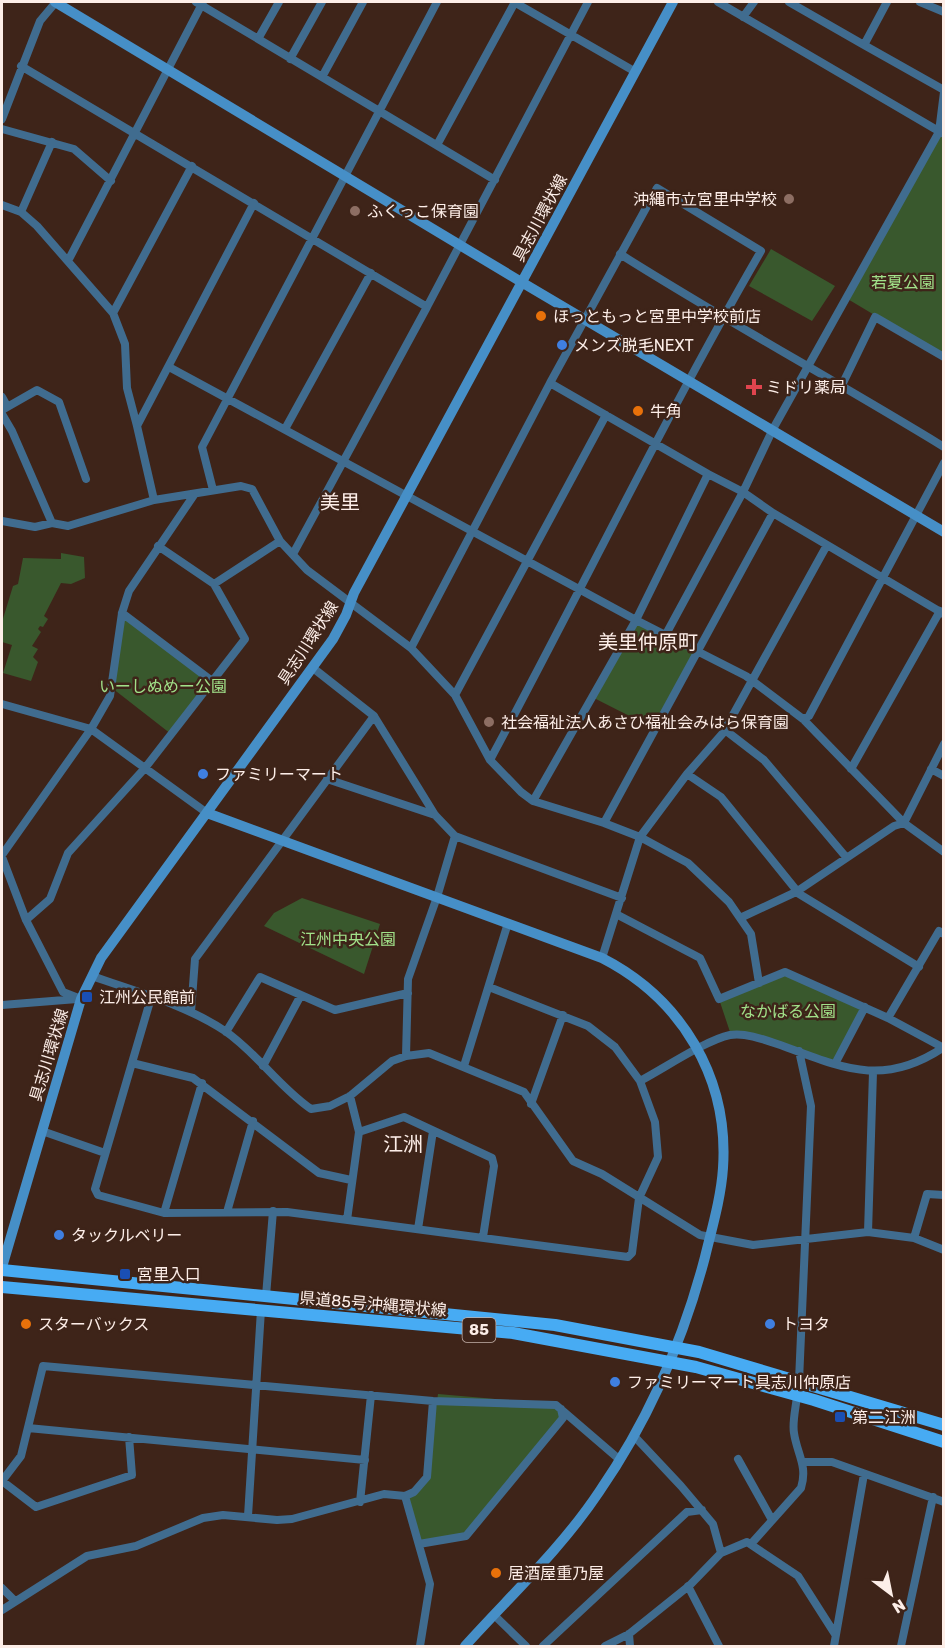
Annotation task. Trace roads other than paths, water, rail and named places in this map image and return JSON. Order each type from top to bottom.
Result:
[{"type":"main road","name":"県道85号沖縄環状線","points":[[2,1269],[555,1325],[676,1347],[944,1425]]},
{"type":"main road","name":"県道85号沖縄環状線","points":[[2,1287],[513,1333],[669,1362],[797,1396],[944,1442]]},
{"type":"street","points":[[2,119],[40,21],[56,2],[346,174],[523,283],[944,532]]},
{"type":"street","points":[[258,39],[279,2]]},
{"type":"street","points":[[290,59],[322,2]]},
{"type":"street","points":[[322,77],[363,2]]},
{"type":"street","points":[[213,490],[202,447],[437,2]]},
{"type":"street","points":[[437,145],[515,2],[634,71]]},
{"type":"street","points":[[293,554],[461,245],[588,2]]},
{"type":"street","name":"具志川環状線","points":[[2,1269],[81,999],[101,958],[313,668],[337,631],[354,593],[673,2]]},
{"type":"street","points":[[718,2],[941,133]]},
{"type":"street","points":[[743,16],[754,2]]},
{"type":"street","points":[[666,636],[743,492],[773,429],[941,133],[944,91],[789,2]]},
{"type":"street","points":[[864,45],[887,2]]},
{"type":"street","points":[[920,2],[944,12]]},
{"type":"street","points":[[68,261],[137,132],[200,3],[495,180]]},
{"type":"street","points":[[21,66],[137,132],[426,307]]},
{"type":"street","points":[[2,129],[74,149],[111,181]]},
{"type":"street","points":[[21,212],[52,142]]},
{"type":"street","points":[[113,313],[192,166]]},
{"type":"street","points":[[411,648],[550,383],[657,188],[761,251],[655,443],[581,590],[490,760]]},
{"type":"street","points":[[137,426],[254,203]]},
{"type":"street","points":[[2,204],[21,212],[113,313],[125,344],[127,388],[154,500]]},
{"type":"street","points":[[620,254],[722,318],[842,385],[944,447]]},
{"type":"street","points":[[285,429],[371,273]]},
{"type":"street","points":[[842,385],[875,317],[944,357]]},
{"type":"street","points":[[169,367],[753,682],[803,719],[904,823],[944,852]]},
{"type":"street","points":[[550,383],[743,492],[773,513],[942,612],[851,769]]},
{"type":"street","points":[[3,410],[37,390],[59,402],[86,479]]},
{"type":"street","points":[[2,397],[3,410],[52,523]]},
{"type":"street","points":[[455,695],[529,562],[606,414]]},
{"type":"street","points":[[803,719],[809,716],[944,463]]},
{"type":"street","points":[[533,801],[636,620],[708,474]]},
{"type":"street","points":[[2,521],[35,527],[52,523],[68,526],[154,500],[241,486],[252,489],[280,541],[308,570],[411,648],[455,695],[498,771],[533,801],[640,837],[688,863],[729,902],[751,934],[759,982]]},
{"type":"street","points":[[81,999],[63,992],[26,920],[2,856],[91,729],[112,688],[122,613],[129,591],[194,495]]},
{"type":"street","points":[[604,823],[773,513]]},
{"type":"street","points":[[214,585],[280,541]]},
{"type":"street","points":[[602,957],[640,837],[687,774],[725,730],[827,544]]},
{"type":"street","points":[[26,920],[50,899],[68,853],[145,768],[245,639],[214,585],[159,546]]},
{"type":"street","points":[[122,613],[212,681]]},
{"type":"street","points":[[313,668],[374,716],[435,815],[455,836],[622,898]]},
{"type":"street","points":[[2,704],[91,729],[207,813],[602,957],[634,976],[660,998],[698,1048],[714,1087],[723,1126],[723,1170],[710,1238],[696,1292],[676,1347],[635,1437],[579,1520],[465,1647]]},
{"type":"street","points":[[191,1012],[195,959],[374,716]]},
{"type":"street","points":[[725,730],[764,760],[846,857]]},
{"type":"street","points":[[740,918],[796,891],[894,826],[904,823],[944,744]]},
{"type":"street","points":[[931,769],[944,776]]},
{"type":"street","points":[[687,774],[721,797],[796,891],[919,967]]},
{"type":"street","points":[[327,779],[435,815]]},
{"type":"street","points":[[406,1056],[408,979],[437,897],[455,836]]},
{"type":"street","points":[[616,914],[700,958],[719,999],[785,972],[865,1007],[943,1047]]},
{"type":"street","points":[[464,1066],[508,923]]},
{"type":"street","points":[[888,1018],[939,931],[944,934]]},
{"type":"street","points":[[92,976],[191,1012],[226,1032],[291,1095],[311,1109],[330,1106],[350,1096],[392,1061],[406,1056],[429,1053],[464,1066],[524,1092],[573,1161],[603,1174],[700,1235],[753,1245],[807,1237],[868,1232],[914,1238],[944,1250]]},
{"type":"street","points":[[226,1032],[260,977],[335,1011],[408,993]]},
{"type":"street","points":[[151,998],[95,1189],[98,1195],[165,1212],[273,1211],[628,1257],[632,1253],[639,1198],[655,1169],[658,1151],[655,1122],[640,1081],[621,1055],[588,1026],[489,987]]},
{"type":"street","points":[[263,1066],[301,995]]},
{"type":"street","points":[[2,1005],[81,999]]},
{"type":"street","points":[[836,1062],[865,1007]]},
{"type":"street","points":[[531,1104],[563,1015]]},
{"type":"street","points":[[640,1081],[698,1048],[730,1035],[770,1041],[854,1070],[873,1072],[892,1071],[911,1065],[943,1047]]},
{"type":"street","points":[[799,1051],[811,1106],[799,1381]]},
{"type":"street","points":[[132,1063],[193,1078],[319,1173],[351,1180]]},
{"type":"street","points":[[868,1232],[873,1072]]},
{"type":"street","points":[[165,1212],[202,1083]]},
{"type":"street","points":[[347,1220],[359,1132],[350,1096]]},
{"type":"street","points":[[359,1132],[404,1117],[492,1158],[494,1166],[483,1237]]},
{"type":"street","points":[[227,1212],[253,1121]]},
{"type":"street","points":[[42,1131],[105,1153]]},
{"type":"street","points":[[418,1229],[433,1131]]},
{"type":"street","points":[[914,1238],[927,1194],[944,1195]]},
{"type":"street","points":[[267,1296],[273,1211]]},
{"type":"street","points":[[248,1516],[261,1310]]},
{"type":"street","points":[[129,1437],[132,1475],[36,1507],[2,1481],[21,1456],[43,1366],[433,1401],[556,1405],[620,1460]]},
{"type":"street","points":[[360,1502],[370,1395]]},
{"type":"street","points":[[751,1544],[801,1488],[805,1477],[804,1462],[794,1433],[797,1396]]},
{"type":"street","points":[[2,1610],[87,1556],[136,1546],[203,1518],[223,1515],[248,1516],[277,1521],[360,1502],[384,1494],[405,1496],[414,1492],[427,1477],[433,1401]]},
{"type":"street","points":[[419,1544],[466,1536],[563,1418],[561,1409]]},
{"type":"street","points":[[28,1428],[365,1460]]},
{"type":"street","points":[[635,1437],[702,1510],[712,1524],[722,1553]]},
{"type":"street","points":[[738,1459],[772,1520]]},
{"type":"street","points":[[804,1462],[832,1462],[944,1502]]},
{"type":"street","points":[[834,1647],[864,1474]]},
{"type":"street","points":[[405,1496],[430,1584],[420,1647]]},
{"type":"street","points":[[901,1647],[933,1497]]},
{"type":"street","points":[[543,1647],[687,1512],[702,1510]]},
{"type":"street","points":[[605,1647],[628,1634],[688,1586],[722,1553],[747,1542],[798,1576],[835,1634]]},
{"type":"street","points":[[688,1586],[718,1647]]},
{"type":"street","points":[[2,1588],[15,1601]]},
{"type":"street","points":[[494,1615],[526,1647]]},
{"type":"street","points":[[628,1634],[630,1647]]},
{"type":"place","name":"沖縄市立宮里中学校","points":[[789,199]]},
{"type":"place","name":"ふくっこ保育園","points":[[355,211]]},
{"type":"place","name":"ほっともっと宮里中学校前店","points":[[541,316]]},
{"type":"place","name":"メンズ脱毛NEXT","points":[[562,345]]},
{"type":"place","name":"ミドリ薬局","points":[[754,387]]},
{"type":"place","name":"牛角","points":[[638,411]]},
{"type":"place","name":"社会福祉法人あさひ福祉会みはら保育園","points":[[489,722]]},
{"type":"place","name":"ファミリーマート","points":[[203,774]]},
{"type":"place","name":"江州公民館前","points":[[87,997]]},
{"type":"place","name":"タックルベリー","points":[[59,1235]]},
{"type":"place","name":"宮里入口","points":[[125,1274]]},
{"type":"place","name":"スターバックス","points":[[26,1324]]},
{"type":"place","name":"トヨタ","points":[[770,1324]]},
{"type":"place","name":"ファミリーマート具志川仲原店","points":[[615,1382]]},
{"type":"place","name":"第二江洲","points":[[840,1417]]},
{"type":"place","name":"居酒屋重乃屋","points":[[496,1573]]},
{"type":"district","name":"美里","points":[[340,502]]},
{"type":"district","name":"美里仲原町","points":[[648,642]]},
{"type":"district","name":"江洲","points":[[403,1144]]},
{"type":"park label","name":"若夏公園","points":[[903,282]]},
{"type":"park label","name":"いーしぬめー公園","points":[[163,686]]},
{"type":"park label","name":"江州中央公園","points":[[348,939]]},
{"type":"park label","name":"なかばる公園","points":[[788,1011]]}]
